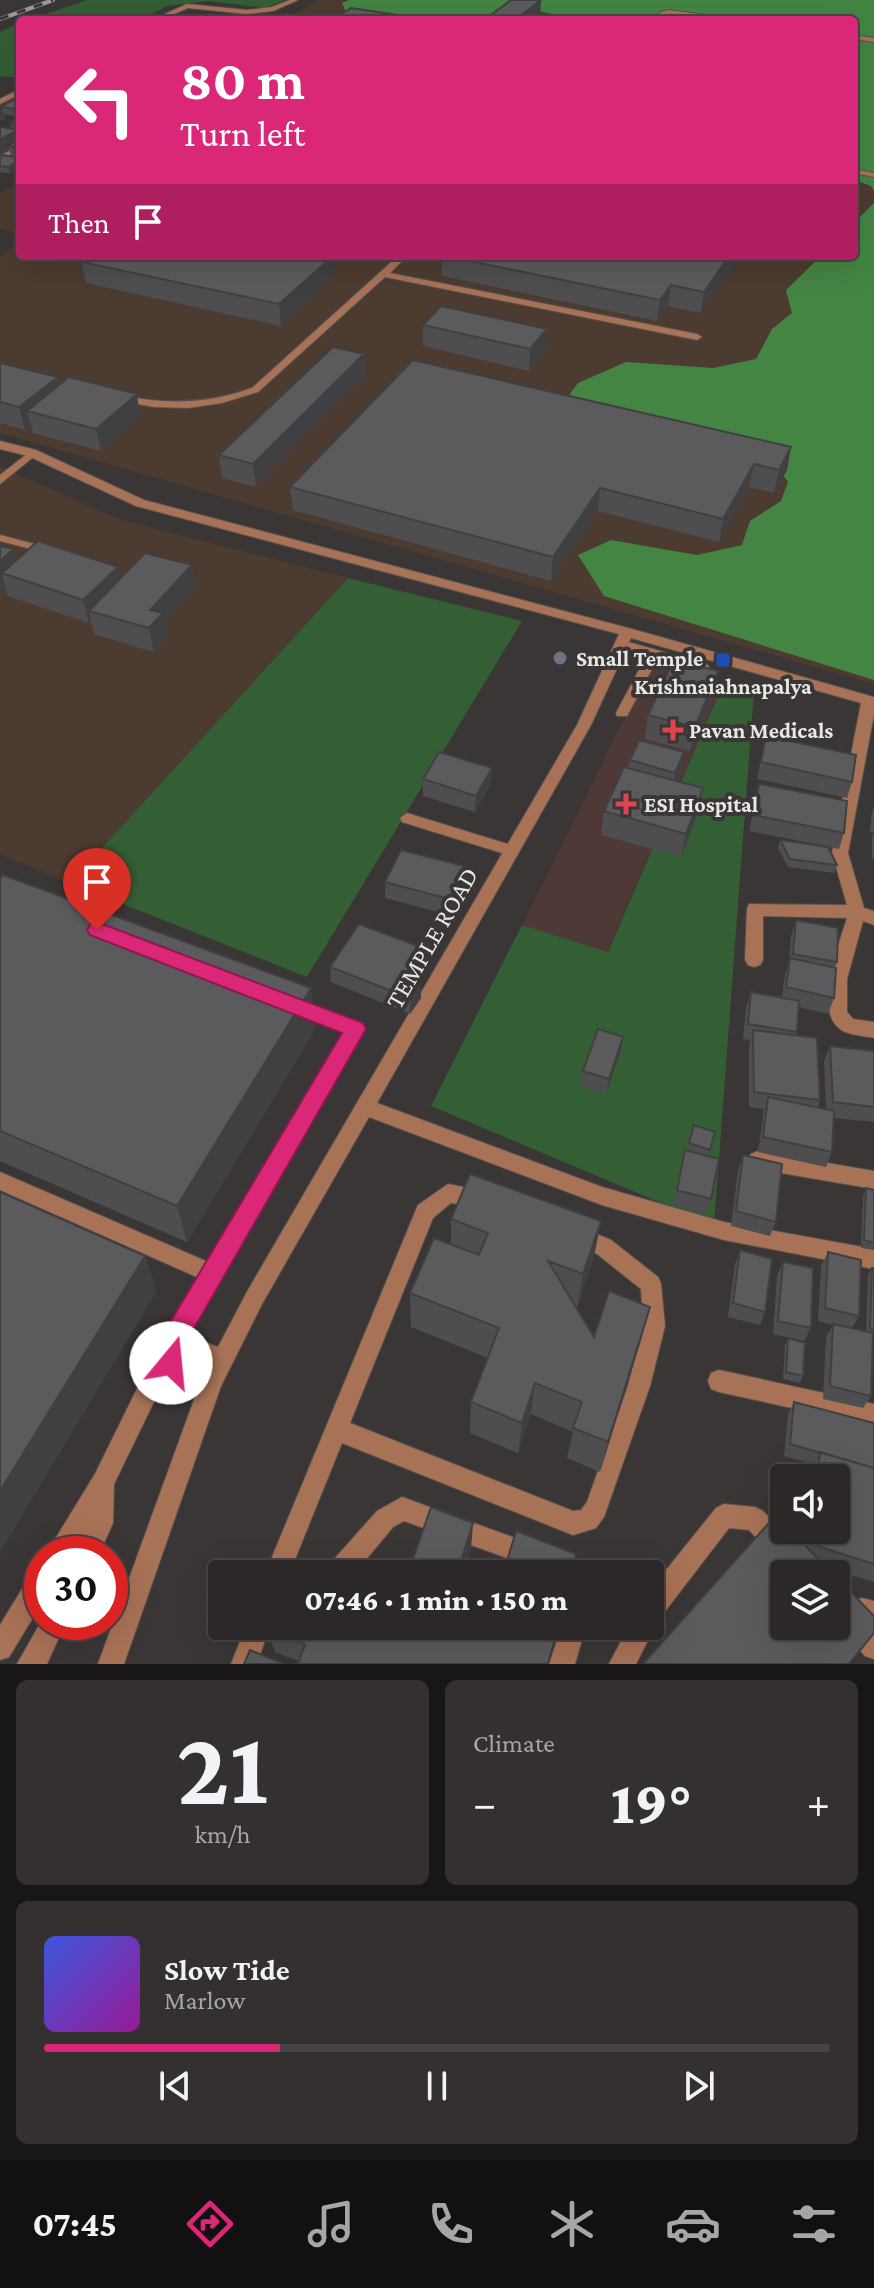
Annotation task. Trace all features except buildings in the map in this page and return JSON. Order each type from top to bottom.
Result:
[{"type":"street","points":[[0,445],[32,453],[140,503],[624,638],[871,702],[840,853],[866,915],[838,979],[838,1014],[848,1025],[874,1030]]},
{"type":"street","name":"TEMPLE ROAD","points":[[111,1664],[217,1370],[584,725],[624,638]]},
{"type":"street","points":[[754,960],[755,909],[866,915]]},
{"type":"street","points":[[69,1536],[103,1482],[168,1350],[356,1029],[284,1002]]},
{"type":"street","points":[[364,1107],[602,1196],[724,1231],[874,1259]]},
{"type":"street","points":[[749,1158],[874,1180]]},
{"type":"street","points":[[0,1181],[213,1274]]},
{"type":"street","points":[[283,1560],[425,1212],[448,1193],[476,1196],[505,1207]]},
{"type":"street","points":[[336,1429],[573,1523],[588,1520],[596,1509],[639,1386],[654,1326],[651,1284],[604,1247],[562,1230]]},
{"type":"street","points":[[168,1350],[171,1363],[217,1370]]},
{"type":"street","points":[[719,1381],[874,1415]]},
{"type":"street","points":[[95,1536],[101,1523],[103,1482]]},
{"type":"street","points":[[350,1560],[385,1519],[402,1509],[546,1560]]},
{"type":"street","points":[[664,1593],[724,1516],[755,1519],[793,1560]]},
{"type":"street","points":[[0,1648],[24,1609]]},
{"type":"street","points":[[850,1621],[874,1647]]},
{"type":"street","points":[[30,1664],[45,1640]]},
{"type":"street","points":[[244,1664],[253,1640]]},
{"type":"street","points":[[562,1664],[570,1640]]},
{"type":"street","points":[[622,1664],[634,1640]]},
{"type":"lane","points":[[164,16],[187,6],[230,12],[254,11],[295,0]]},
{"type":"lane","points":[[246,16],[254,11]]},
{"type":"lane","points":[[660,16],[669,12],[698,16]]},
{"type":"lane","points":[[101,393],[162,406],[216,401],[255,390],[399,260]]},
{"type":"lane","points":[[383,274],[697,337]]},
{"type":"lane","points":[[0,481],[32,453]]},
{"type":"lane","points":[[0,538],[69,556]]},
{"type":"lane","points":[[624,638],[654,654],[703,667]]},
{"type":"lane","points":[[622,713],[654,654]]},
{"type":"lane","points":[[407,818],[512,851]]},
{"type":"shaded area","points":[[318,0],[874,0],[874,684],[0,433],[0,256],[16,245],[16,260],[858,260],[858,16],[292,16]]},
{"type":"shaded area","points":[[16,183],[16,232],[0,229],[0,193]]},
{"type":"shaded area","points":[[0,467],[121,520],[348,578],[70,883],[0,854]]},
{"type":"shaded area","name":"ESI Hospital","points":[[651,665],[723,684],[607,952],[522,925]]},
{"type":"green space","points":[[87,0],[286,0],[264,8],[209,1],[167,6],[148,16],[41,16]]},
{"type":"green space","points":[[349,0],[874,0],[874,191],[871,186],[858,181],[858,16],[560,16],[513,10],[490,16],[361,16],[345,10],[342,3]]},
{"type":"green space","points":[[16,25],[16,78],[0,76],[0,32]]},
{"type":"green space","points":[[874,203],[874,680],[604,596],[578,555],[611,540],[697,555],[742,545],[750,521],[781,501],[788,482],[770,458],[559,409],[578,383],[626,362],[713,368],[756,359],[772,329],[792,313],[786,290],[817,260],[858,260],[858,219]]},
{"type":"green space","points":[[348,578],[522,621],[307,977],[70,883]]},
{"type":"green space","points":[[723,684],[754,691],[714,1225],[431,1106],[522,925],[608,952]]},
{"type":"railway","points":[[0,19],[53,0]]},
{"type":"place","name":"Small Temple","points":[[560,658]]},
{"type":"place","name":"Krishnaiahnapalya","points":[[723,660]]},
{"type":"place","name":"Pavan Medicals","points":[[673,730]]},
{"type":"place","name":"ESI Hospital","points":[[626,804]]},
{"type":"route","points":[[97,930],[356,1029],[168,1350],[171,1363]]}]
